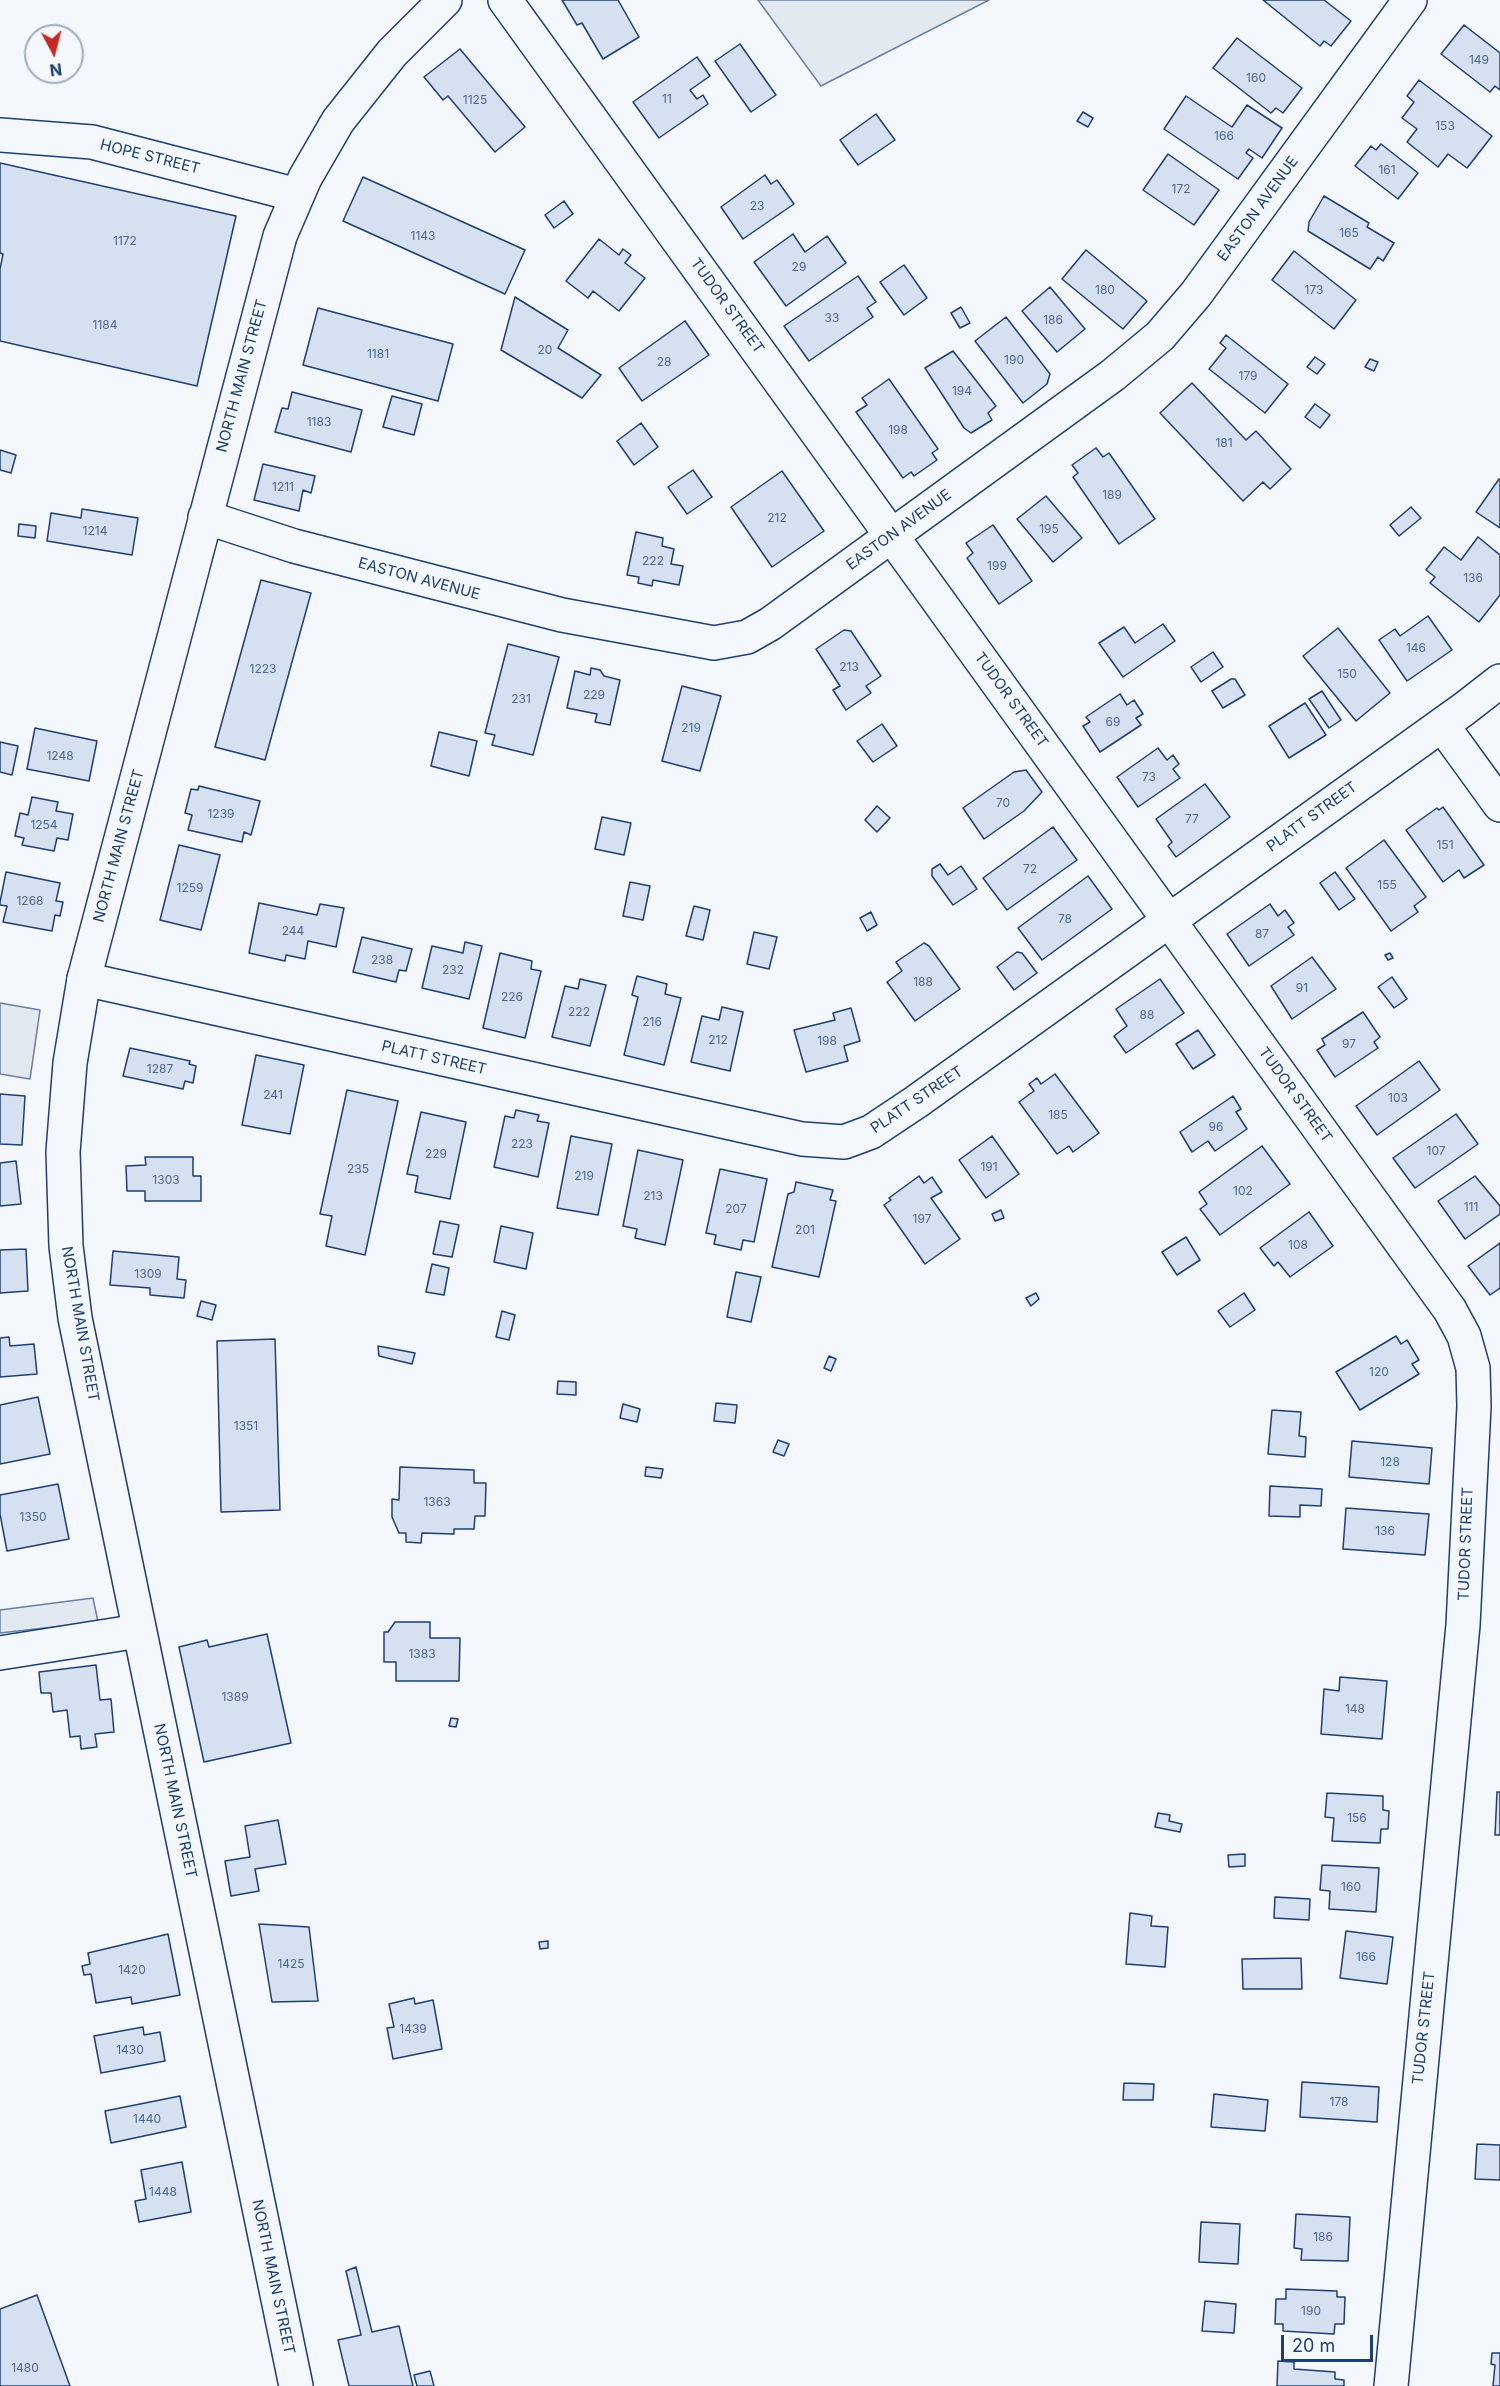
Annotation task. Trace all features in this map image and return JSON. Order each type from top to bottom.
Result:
[{"type":"street","name":"NORTH MAIN STREET","points":[[296,2386],[75,1318],[66,1246],[63,1180],[66,1103],[74,1033],[84,979],[268,274],[297,195],[322,147],[352,103],[392,53],[445,0]]},
{"type":"street","name":"TUDOR STREET","points":[[505,0],[1170,920],[1458,1322],[1464,1336],[1487,1424],[1463,1625],[1391,2386]]},
{"type":"street","name":"EASTON AVENUE","points":[[205,518],[294,546],[523,607],[714,643],[737,640],[764,628],[1113,375],[1160,336],[1196,294],[1410,0]]},
{"type":"street","name":"HOPE STREET","points":[[0,135],[99,143],[297,195]]},
{"type":"street","name":"PLATT STREET","points":[[84,979],[802,1139],[844,1142],[882,1126],[1442,725],[1500,681]]},
{"type":"street","points":[[1442,725],[1500,805]]},
{"type":"street","points":[[0,1653],[140,1631]]},
{"type":"shaded area","points":[[758,0],[989,0],[821,86]]},
{"type":"shaded area","points":[[0,1003],[40,1010],[30,1079],[0,1074]]},
{"type":"shaded area","points":[[93,1598],[98,1622],[0,1633],[0,1610]]},
{"type":"building","points":[[562,0],[618,0],[639,37],[603,59],[582,23],[577,25]]},
{"type":"building","points":[[1263,0],[1324,0],[1351,21],[1331,46],[1324,41],[1320,46]]},
{"type":"building","points":[[1464,25],[1500,53],[1500,90],[1495,86],[1490,92],[1441,54]]},
{"type":"building","points":[[1237,38],[1302,88],[1283,113],[1276,108],[1271,113],[1213,68]]},
{"type":"building","points":[[740,44],[776,95],[751,112],[715,61]]},
{"type":"building","points":[[460,49],[525,127],[495,152],[448,96],[443,100],[424,77]]},
{"type":"building","points":[[697,57],[710,76],[690,90],[697,99],[703,95],[708,104],[659,138],[633,102]]},
{"type":"building","points":[[1419,80],[1492,136],[1467,168],[1448,154],[1438,167],[1407,142],[1417,129],[1402,118],[1414,102],[1407,96]]},
{"type":"building","points":[[1186,96],[1232,127],[1247,105],[1282,128],[1262,158],[1249,149],[1246,153],[1253,158],[1238,179],[1164,129]]},
{"type":"building","points":[[1083,112],[1093,118],[1088,127],[1077,121]]},
{"type":"building","points":[[876,114],[895,140],[858,165],[840,140]]},
{"type":"building","points":[[1381,144],[1418,173],[1398,199],[1355,166],[1371,146],[1376,150]]},
{"type":"building","points":[[1168,154],[1219,190],[1194,225],[1143,190]]},
{"type":"building","points":[[0,163],[236,216],[197,386],[0,341],[0,269],[3,254],[0,253]]},
{"type":"building","points":[[765,175],[771,184],[777,180],[794,204],[743,239],[721,207]]},
{"type":"building","points":[[363,177],[525,250],[505,294],[343,221]]},
{"type":"building","points":[[1324,196],[1369,223],[1367,227],[1394,243],[1383,261],[1378,257],[1370,269],[1308,231],[1309,222]]},
{"type":"building","points":[[564,201],[573,214],[554,228],[545,215]]},
{"type":"building","points":[[793,234],[805,252],[827,236],[846,263],[786,306],[754,262]]},
{"type":"building","points":[[599,239],[619,255],[623,249],[631,255],[625,263],[645,278],[619,311],[593,291],[588,298],[566,281]]},
{"type":"building","points":[[1086,250],[1147,301],[1123,329],[1062,279]]},
{"type":"building","points":[[1294,251],[1356,300],[1334,329],[1272,280]]},
{"type":"building","points":[[904,265],[927,298],[904,315],[880,282]]},
{"type":"building","points":[[858,276],[876,302],[867,308],[873,317],[809,361],[784,326]]},
{"type":"building","points":[[1050,287],[1085,329],[1057,352],[1022,311]]},
{"type":"building","points":[[515,297],[568,330],[558,348],[601,375],[582,398],[501,350]]},
{"type":"building","points":[[961,307],[970,323],[960,328],[951,313]]},
{"type":"building","points":[[318,308],[453,344],[438,401],[303,365]]},
{"type":"building","points":[[1006,317],[1050,374],[1047,384],[1023,403],[975,341]]},
{"type":"building","points":[[685,321],[709,355],[642,401],[619,368]]},
{"type":"building","points":[[1226,335],[1288,384],[1265,413],[1209,369],[1226,348],[1220,343]]},
{"type":"building","points":[[953,351],[996,406],[988,413],[992,420],[971,433],[964,428],[925,368]]},
{"type":"building","points":[[1315,357],[1325,364],[1317,374],[1307,367]]},
{"type":"building","points":[[1370,359],[1378,362],[1374,371],[1365,367]]},
{"type":"building","points":[[889,379],[938,449],[932,453],[937,460],[914,476],[911,472],[903,478],[856,412],[867,405],[862,398]]},
{"type":"building","points":[[1192,383],[1246,440],[1256,431],[1291,469],[1270,489],[1263,482],[1243,501],[1160,413]]},
{"type":"building","points":[[292,392],[362,410],[351,452],[275,432],[282,408],[288,409]]},
{"type":"building","points":[[392,396],[422,404],[414,435],[383,427]]},
{"type":"building","points":[[1315,404],[1330,415],[1320,428],[1305,417]]},
{"type":"building","points":[[641,423],[658,447],[634,465],[617,441]]},
{"type":"building","points":[[1096,448],[1103,457],[1109,453],[1155,519],[1119,544],[1073,477],[1078,473],[1072,465]]},
{"type":"building","points":[[0,450],[16,455],[11,473],[0,470]]},
{"type":"building","points":[[263,464],[315,476],[311,493],[303,490],[299,511],[254,500]]},
{"type":"building","points":[[693,470],[712,497],[687,514],[668,487]]},
{"type":"building","points":[[782,471],[824,531],[772,567],[731,507]]},
{"type":"building","points":[[1500,480],[1500,528],[1476,512]]},
{"type":"building","points":[[1046,496],[1082,538],[1053,562],[1017,519]]},
{"type":"building","points":[[1411,507],[1421,518],[1399,536],[1390,525]]},
{"type":"building","points":[[82,509],[138,518],[132,555],[47,541],[51,513],[81,518]]},
{"type":"building","points":[[19,524],[36,526],[35,538],[18,536]]},
{"type":"building","points":[[993,525],[1032,581],[999,604],[967,558],[973,553],[966,543]]},
{"type":"building","points":[[636,532],[663,538],[662,546],[674,549],[671,564],[683,566],[679,585],[653,580],[652,586],[638,583],[639,577],[627,575]]},
{"type":"building","points":[[1478,537],[1500,555],[1500,595],[1479,622],[1430,583],[1435,577],[1426,570],[1444,547],[1461,560]]},
{"type":"building","points":[[261,580],[311,593],[265,760],[215,747]]},
{"type":"building","points":[[1428,616],[1452,650],[1407,681],[1379,640],[1395,629],[1400,636]]},
{"type":"building","points":[[1163,624],[1175,641],[1123,677],[1099,643],[1124,627],[1135,643]]},
{"type":"building","points":[[1338,628],[1390,693],[1356,721],[1303,656]]},
{"type":"building","points":[[844,630],[851,631],[881,676],[866,686],[871,693],[846,710],[833,690],[840,686],[816,649]]},
{"type":"building","points":[[508,644],[559,657],[533,755],[492,745],[495,735],[485,733]]},
{"type":"building","points":[[1213,652],[1223,667],[1201,682],[1191,667]]},
{"type":"building","points":[[591,668],[600,670],[604,676],[620,680],[610,725],[595,722],[597,714],[567,708],[575,671],[590,675]]},
{"type":"building","points":[[1231,679],[1235,679],[1245,695],[1223,708],[1212,691]]},
{"type":"building","points":[[682,686],[721,696],[700,771],[662,761]]},
{"type":"building","points":[[1322,691],[1341,720],[1329,728],[1309,699]]},
{"type":"building","points":[[1120,694],[1127,705],[1134,700],[1143,714],[1136,718],[1141,725],[1100,752],[1083,726],[1090,722],[1086,717]]},
{"type":"building","points":[[1305,703],[1326,735],[1289,758],[1269,726]]},
{"type":"building","points":[[882,724],[897,746],[873,762],[857,741]]},
{"type":"building","points":[[35,728],[97,741],[89,781],[27,769]]},
{"type":"building","points":[[439,732],[477,741],[469,776],[431,766]]},
{"type":"building","points":[[0,742],[18,746],[12,775],[0,772]]},
{"type":"building","points":[[1158,748],[1167,760],[1173,755],[1179,764],[1173,769],[1180,778],[1138,807],[1117,777]]},
{"type":"building","points":[[1026,770],[1042,792],[1024,811],[984,839],[963,808],[1014,772]]},
{"type":"building","points":[[1205,784],[1230,817],[1176,857],[1168,846],[1172,842],[1156,819]]},
{"type":"building","points":[[199,786],[260,801],[251,835],[244,832],[242,842],[188,830],[192,815],[185,813],[191,789],[198,790]]},
{"type":"building","points":[[32,797],[58,802],[56,811],[73,814],[68,840],[57,838],[54,851],[22,845],[24,838],[15,836],[20,813],[28,815]]},
{"type":"building","points":[[877,806],[890,818],[877,832],[865,820]]},
{"type":"building","points":[[1443,807],[1484,865],[1464,878],[1459,870],[1443,882],[1406,830],[1437,808],[1439,810]]},
{"type":"building","points":[[602,817],[631,823],[624,855],[595,849]]},
{"type":"building","points":[[1053,827],[1077,860],[1007,910],[983,878]]},
{"type":"building","points":[[1384,840],[1426,897],[1414,906],[1418,912],[1391,931],[1346,868]]},
{"type":"building","points":[[179,845],[220,855],[201,930],[160,920]]},
{"type":"building","points":[[940,864],[948,875],[961,866],[977,889],[953,905],[932,876],[932,869]]},
{"type":"building","points":[[6,872],[60,883],[56,901],[63,902],[60,916],[55,915],[52,931],[3,922],[7,906],[0,905],[0,902]]},
{"type":"building","points":[[1335,872],[1355,899],[1339,910],[1320,883]]},
{"type":"building","points":[[1088,876],[1112,909],[1042,960],[1018,928]]},
{"type":"building","points":[[630,882],[650,886],[643,920],[623,916]]},
{"type":"building","points":[[259,903],[317,915],[320,904],[344,908],[336,947],[308,941],[305,959],[286,955],[285,961],[249,953]]},
{"type":"building","points":[[1270,904],[1278,916],[1285,910],[1294,923],[1288,927],[1294,935],[1249,966],[1227,934]]},
{"type":"building","points":[[694,906],[710,910],[703,940],[686,936]]},
{"type":"building","points":[[871,912],[877,925],[867,931],[860,918]]},
{"type":"building","points":[[754,932],[777,937],[769,969],[747,964]]},
{"type":"building","points":[[362,937],[412,949],[406,971],[399,970],[396,982],[353,972]]},
{"type":"building","points":[[465,942],[482,946],[469,999],[422,988],[432,946],[463,953]]},
{"type":"building","points":[[924,943],[929,946],[960,989],[915,1021],[887,982],[902,971],[896,962]]},
{"type":"building","points":[[1017,952],[1022,953],[1037,973],[1014,990],[997,967]]},
{"type":"building","points":[[500,953],[532,961],[531,969],[541,971],[525,1038],[483,1028]]},
{"type":"building","points":[[1390,953],[1393,958],[1388,960],[1385,955]]},
{"type":"building","points":[[1312,957],[1336,989],[1292,1019],[1271,986]]},
{"type":"building","points":[[637,976],[667,984],[665,994],[681,998],[664,1065],[624,1055],[638,997],[632,995]]},
{"type":"building","points":[[1392,977],[1407,999],[1394,1008],[1378,987]]},
{"type":"building","points":[[580,979],[606,985],[590,1046],[552,1037],[565,986],[578,989]]},
{"type":"building","points":[[1160,979],[1184,1013],[1126,1053],[1114,1036],[1127,1026],[1116,1009]]},
{"type":"building","points":[[722,1007],[743,1012],[730,1071],[691,1062],[702,1016],[719,1020]]},
{"type":"building","points":[[851,1008],[860,1041],[844,1046],[848,1061],[806,1072],[794,1030],[835,1020],[833,1013]]},
{"type":"building","points":[[1363,1012],[1380,1037],[1374,1042],[1378,1048],[1335,1077],[1317,1050],[1325,1045],[1322,1039]]},
{"type":"building","points":[[1198,1030],[1215,1055],[1193,1069],[1176,1044]]},
{"type":"building","points":[[130,1048],[190,1061],[189,1064],[196,1066],[193,1083],[185,1081],[183,1089],[123,1076]]},
{"type":"building","points":[[256,1055],[304,1065],[290,1134],[242,1125]]},
{"type":"building","points":[[1419,1061],[1440,1090],[1377,1135],[1356,1106]]},
{"type":"building","points":[[1055,1074],[1099,1133],[1073,1152],[1069,1146],[1057,1154],[1019,1102],[1034,1091],[1029,1084],[1037,1078],[1041,1084]]},
{"type":"building","points":[[347,1090],[398,1101],[365,1255],[326,1246],[332,1216],[320,1214]]},
{"type":"building","points":[[0,1094],[25,1096],[22,1145],[0,1144]]},
{"type":"building","points":[[1233,1096],[1241,1109],[1236,1112],[1247,1129],[1215,1151],[1208,1141],[1192,1152],[1180,1132]]},
{"type":"building","points":[[516,1110],[539,1115],[537,1121],[549,1123],[538,1177],[494,1167],[505,1116],[514,1118]]},
{"type":"building","points":[[421,1112],[466,1122],[450,1199],[415,1192],[418,1176],[407,1174]]},
{"type":"building","points":[[1456,1114],[1478,1144],[1415,1188],[1393,1158]]},
{"type":"building","points":[[571,1136],[612,1144],[598,1215],[557,1208]]},
{"type":"building","points":[[992,1136],[1019,1174],[986,1198],[959,1160]]},
{"type":"building","points":[[1262,1146],[1290,1184],[1220,1235],[1200,1209],[1207,1204],[1199,1192]]},
{"type":"building","points":[[638,1150],[683,1160],[665,1245],[635,1238],[637,1229],[623,1226]]},
{"type":"building","points":[[145,1157],[193,1157],[193,1176],[201,1176],[201,1201],[145,1201],[145,1191],[127,1191],[126,1166],[146,1165]]},
{"type":"building","points":[[16,1161],[21,1204],[0,1206],[0,1163]]},
{"type":"building","points":[[720,1169],[767,1179],[754,1242],[743,1240],[741,1250],[714,1244],[716,1235],[706,1233]]},
{"type":"building","points":[[919,1176],[924,1183],[932,1177],[942,1192],[931,1198],[960,1239],[925,1264],[884,1205],[891,1200],[889,1198]]},
{"type":"building","points":[[1475,1176],[1500,1206],[1500,1214],[1465,1239],[1438,1201]]},
{"type":"building","points":[[796,1182],[833,1190],[830,1200],[836,1201],[819,1277],[772,1267],[788,1194],[794,1192]]},
{"type":"building","points":[[1001,1210],[1004,1218],[995,1221],[992,1214]]},
{"type":"building","points":[[1309,1212],[1333,1246],[1290,1277],[1278,1262],[1274,1266],[1260,1248]]},
{"type":"building","points":[[440,1221],[459,1225],[452,1257],[433,1254]]},
{"type":"building","points":[[501,1226],[533,1233],[526,1269],[494,1262]]},
{"type":"building","points":[[1186,1237],[1200,1260],[1177,1275],[1162,1252]]},
{"type":"building","points":[[1500,1243],[1500,1288],[1490,1295],[1468,1266]]},
{"type":"building","points":[[26,1249],[28,1291],[0,1293],[0,1250]]},
{"type":"building","points":[[113,1251],[179,1257],[177,1279],[186,1280],[184,1298],[150,1295],[150,1288],[110,1285]]},
{"type":"building","points":[[432,1264],[449,1268],[444,1295],[426,1292]]},
{"type":"building","points":[[736,1272],[761,1277],[751,1322],[727,1317]]},
{"type":"building","points":[[1036,1293],[1039,1299],[1031,1306],[1026,1298]]},
{"type":"building","points":[[1244,1293],[1255,1310],[1230,1327],[1218,1311]]},
{"type":"building","points":[[201,1301],[216,1305],[212,1320],[197,1316]]},
{"type":"building","points":[[502,1311],[515,1315],[509,1340],[496,1337]]},
{"type":"building","points":[[1396,1336],[1401,1344],[1407,1340],[1419,1360],[1412,1364],[1419,1374],[1360,1410],[1336,1372]]},
{"type":"building","points":[[9,1337],[10,1346],[34,1344],[37,1374],[0,1377],[0,1338]]},
{"type":"building","points":[[275,1339],[280,1510],[221,1512],[217,1341]]},
{"type":"building","points":[[378,1346],[415,1353],[412,1364],[379,1356]]},
{"type":"building","points":[[829,1356],[836,1359],[831,1371],[824,1368]]},
{"type":"building","points":[[558,1381],[576,1382],[576,1395],[557,1394]]},
{"type":"building","points":[[38,1397],[50,1454],[0,1464],[0,1405]]},
{"type":"building","points":[[716,1403],[737,1405],[735,1423],[714,1421]]},
{"type":"building","points":[[623,1404],[640,1409],[637,1422],[620,1418]]},
{"type":"building","points":[[1272,1410],[1301,1412],[1299,1436],[1306,1437],[1305,1457],[1268,1454]]},
{"type":"building","points":[[778,1440],[789,1444],[784,1456],[773,1452]]},
{"type":"building","points":[[1352,1441],[1432,1448],[1429,1484],[1349,1477]]},
{"type":"building","points":[[400,1467],[474,1470],[474,1483],[486,1483],[485,1516],[475,1516],[474,1529],[454,1529],[454,1534],[422,1533],[421,1543],[406,1542],[406,1533],[399,1533],[392,1517],[392,1499],[399,1500]]},
{"type":"building","points":[[646,1467],[663,1469],[661,1478],[645,1476]]},
{"type":"building","points":[[58,1484],[69,1539],[7,1551],[0,1514],[0,1495]]},
{"type":"building","points":[[1270,1486],[1322,1489],[1321,1506],[1300,1505],[1300,1517],[1269,1516]]},
{"type":"building","points":[[1346,1508],[1429,1514],[1425,1555],[1343,1549]]},
{"type":"building","points":[[395,1622],[430,1622],[430,1638],[460,1638],[459,1681],[396,1681],[396,1662],[384,1662],[384,1632],[388,1632]]},
{"type":"building","points":[[267,1634],[291,1743],[204,1762],[179,1647],[207,1640],[209,1647]]},
{"type":"building","points":[[96,1665],[100,1700],[111,1699],[114,1732],[95,1734],[97,1747],[81,1749],[80,1736],[70,1737],[67,1710],[53,1712],[51,1693],[41,1693],[39,1672]]},
{"type":"building","points":[[1340,1677],[1387,1681],[1382,1739],[1321,1734],[1324,1689],[1339,1691]]},
{"type":"building","points":[[451,1718],[458,1719],[456,1727],[449,1726]]},
{"type":"building","points":[[1497,1792],[1500,1792],[1500,1835],[1495,1835]]},
{"type":"building","points":[[1327,1793],[1383,1796],[1383,1810],[1389,1811],[1388,1829],[1381,1829],[1380,1843],[1332,1841],[1334,1818],[1325,1817]]},
{"type":"building","points":[[1158,1813],[1170,1815],[1169,1821],[1182,1824],[1180,1832],[1155,1827]]},
{"type":"building","points":[[278,1820],[286,1864],[255,1869],[259,1891],[231,1896],[225,1861],[250,1857],[245,1826]]},
{"type":"building","points":[[1245,1854],[1245,1866],[1229,1867],[1228,1855]]},
{"type":"building","points":[[1322,1865],[1379,1868],[1376,1912],[1329,1909],[1330,1891],[1320,1890]]},
{"type":"building","points":[[1275,1897],[1310,1899],[1309,1920],[1274,1918]]},
{"type":"building","points":[[1130,1913],[1152,1916],[1151,1926],[1168,1927],[1165,1967],[1126,1964]]},
{"type":"building","points":[[259,1924],[309,1927],[318,2001],[272,2002]]},
{"type":"building","points":[[1346,1931],[1393,1937],[1387,1984],[1340,1978]]},
{"type":"building","points":[[168,1934],[180,1995],[132,2004],[131,1997],[96,2003],[91,1974],[84,1975],[82,1966],[90,1964],[88,1953]]},
{"type":"building","points":[[548,1941],[548,1948],[540,1949],[539,1942]]},
{"type":"building","points":[[1301,1958],[1302,1989],[1243,1989],[1242,1959]]},
{"type":"building","points":[[414,1998],[415,2004],[433,2000],[442,2049],[393,2059],[387,2028],[394,2027],[389,2004]]},
{"type":"building","points":[[143,2027],[144,2035],[160,2032],[165,2061],[101,2073],[94,2036]]},
{"type":"building","points":[[1302,2082],[1379,2087],[1377,2122],[1300,2117]]},
{"type":"building","points":[[1124,2083],[1154,2084],[1153,2100],[1123,2100]]},
{"type":"building","points":[[1214,2094],[1268,2100],[1265,2131],[1211,2127]]},
{"type":"building","points":[[180,2096],[186,2127],[111,2143],[105,2111]]},
{"type":"building","points":[[1477,2144],[1500,2145],[1500,2180],[1475,2179]]},
{"type":"building","points":[[182,2162],[191,2212],[139,2222],[135,2201],[146,2199],[141,2170]]},
{"type":"building","points":[[1296,2214],[1350,2217],[1348,2261],[1301,2260],[1302,2249],[1294,2248]]},
{"type":"building","points":[[1201,2222],[1240,2224],[1238,2264],[1199,2262]]},
{"type":"building","points":[[356,2267],[372,2332],[399,2326],[413,2386],[349,2386],[338,2340],[361,2335],[346,2271]]},
{"type":"building","points":[[1286,2289],[1337,2291],[1337,2297],[1345,2297],[1344,2324],[1335,2324],[1334,2334],[1283,2331],[1283,2324],[1275,2324],[1276,2299],[1286,2299]]},
{"type":"building","points":[[37,2295],[70,2386],[0,2386],[0,2309]]},
{"type":"building","points":[[1205,2301],[1236,2304],[1234,2333],[1202,2331]]},
{"type":"building","points":[[1492,2353],[1500,2353],[1500,2386],[1493,2386],[1495,2365],[1491,2364]]},
{"type":"building","points":[[1278,2361],[1294,2362],[1294,2369],[1335,2372],[1335,2379],[1344,2380],[1344,2386],[1277,2386]]},
{"type":"building","points":[[430,2371],[434,2386],[417,2386],[414,2375]]}]
